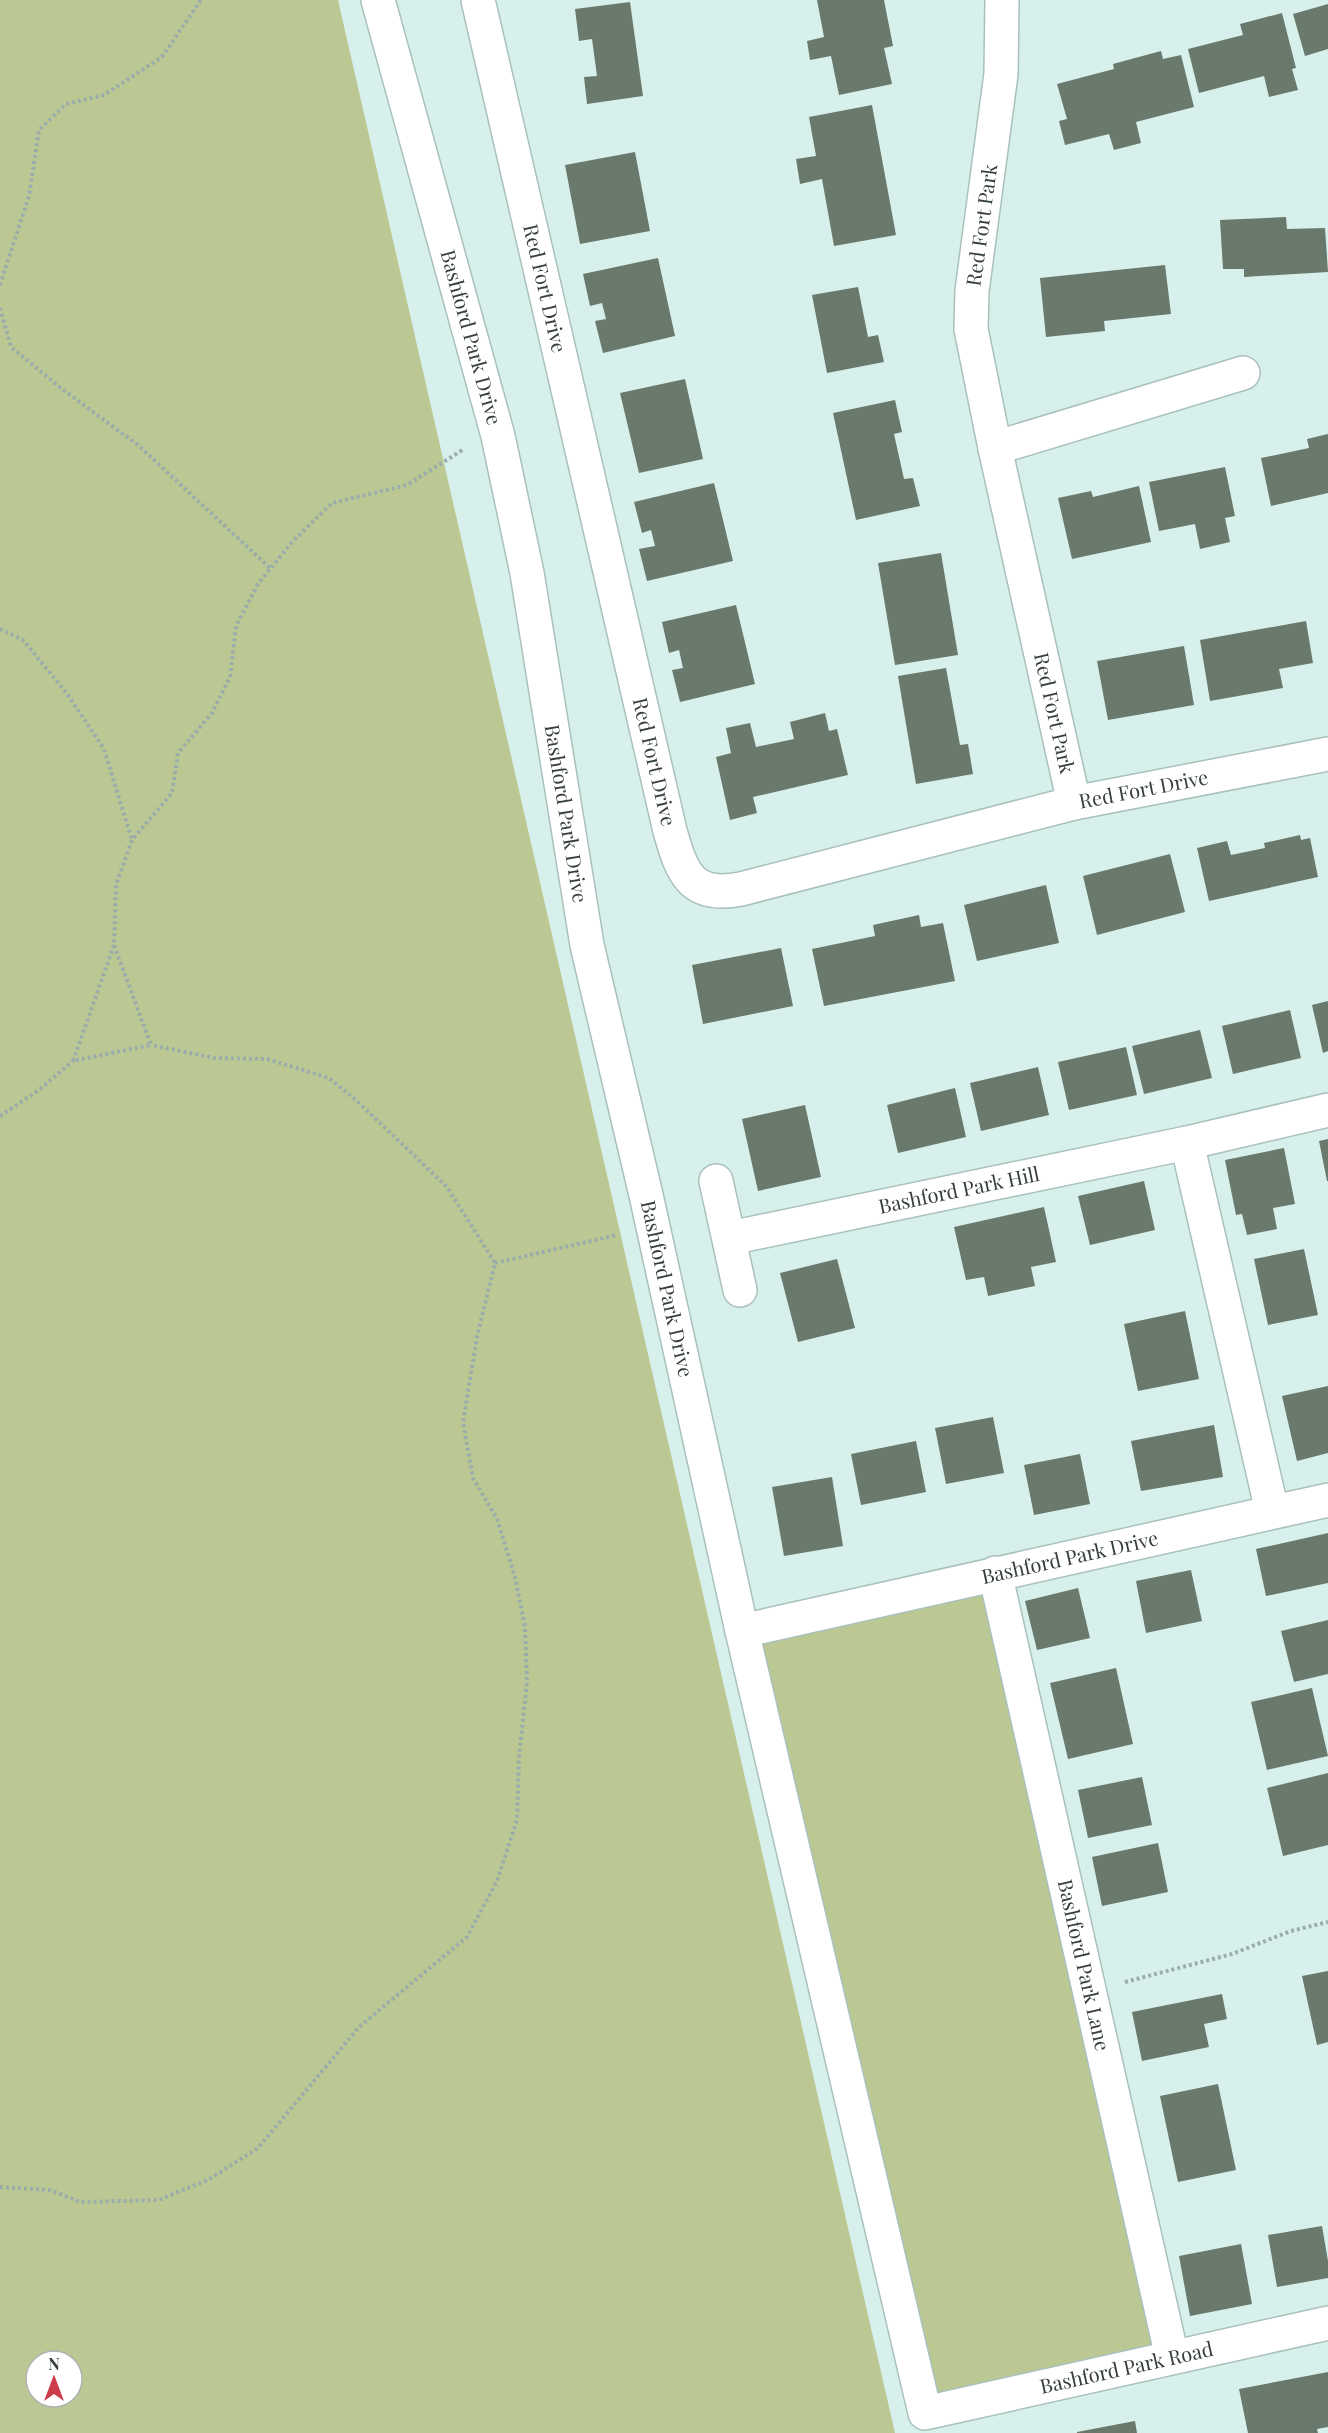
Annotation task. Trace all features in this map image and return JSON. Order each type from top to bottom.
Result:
[{"type":"street","name":"Bashford Park Drive","points":[[378,0],[498,436],[527,573],[586,945],[654,1231],[742,1631],[925,2413]]},
{"type":"street","name":"Red Fort Drive","points":[[478,0],[670,831],[678,862],[690,880],[708,891],[727,892],[1074,803],[1328,754]]},
{"type":"street","name":"Red Fort Park","points":[[1012,2],[970,317],[995,448],[1074,803]]},
{"type":"street","points":[[995,448],[1243,373]]},
{"type":"street","name":"Bashford Park Hill","points":[[730,1238],[1187,1143],[1328,1110]]},
{"type":"street","points":[[1187,1143],[1272,1511]]},
{"type":"street","points":[[716,1181],[740,1290]]},
{"type":"street","name":"Bashford Park Drive","points":[[742,1631],[1328,1500]]},
{"type":"street","name":"Bashford Park Lane","points":[[995,1573],[1172,2357]]},
{"type":"street","name":"Bashford Park Road","points":[[925,2413],[1328,2323]]},
{"type":"path","points":[[0,285],[28,196],[39,130],[66,104],[104,94],[162,57],[201,0]]},
{"type":"path","points":[[0,308],[11,347],[138,445],[271,569]]},
{"type":"path","points":[[73,1061],[114,945],[116,885],[132,840],[172,793],[178,753],[212,713],[230,677],[236,626],[258,584],[292,542],[332,502],[407,484],[471,445],[498,436]]},
{"type":"path","points":[[0,629],[22,640],[68,695],[104,749],[132,840]]},
{"type":"path","points":[[114,945],[151,1045]]},
{"type":"path","points":[[0,1116],[39,1090],[73,1061],[151,1045],[214,1058],[267,1059],[329,1078],[357,1101],[447,1187],[495,1263],[477,1336],[463,1422],[473,1478],[497,1519],[515,1577],[525,1627],[527,1682],[519,1758],[517,1820],[497,1881],[467,1937],[359,2027],[258,2148],[208,2180],[158,2200],[80,2202],[50,2190],[0,2187]]},
{"type":"path","points":[[495,1263],[619,1235],[654,1231]]},
{"type":"path","points":[[1091,1991],[1232,1954],[1291,1932],[1328,1922]]},
{"type":"green space","points":[[0,0],[338,0],[895,2433],[0,2433]]},
{"type":"green space","points":[[995,1573],[1172,2357],[925,2413],[742,1631]]},
{"type":"building","points":[[817,0],[884,0],[893,46],[884,48],[892,84],[839,95],[831,56],[810,60],[807,41],[824,37]]},
{"type":"building","points":[[630,2],[643,96],[587,104],[584,77],[597,76],[592,39],[579,41],[575,9]]},
{"type":"building","points":[[1328,4],[1328,49],[1305,56],[1293,14]]},
{"type":"building","points":[[1282,13],[1296,68],[1292,69],[1298,90],[1269,97],[1264,76],[1199,93],[1188,49],[1243,35],[1240,24]]},
{"type":"building","points":[[1161,51],[1163,59],[1181,55],[1194,107],[1136,122],[1141,143],[1114,150],[1109,134],[1065,145],[1059,121],[1067,119],[1057,84],[1114,69],[1113,64]]},
{"type":"building","points":[[872,105],[896,235],[834,246],[822,179],[800,184],[796,159],[816,156],[809,117]]},
{"type":"building","points":[[635,152],[650,231],[580,244],[565,165]]},
{"type":"building","points":[[1286,217],[1287,229],[1325,228],[1328,272],[1244,277],[1244,269],[1223,269],[1220,220]]},
{"type":"building","points":[[658,258],[675,336],[603,353],[595,321],[606,319],[602,303],[590,306],[583,274]]},
{"type":"building","points":[[1165,265],[1171,314],[1104,321],[1105,331],[1046,337],[1040,278]]},
{"type":"building","points":[[858,287],[868,337],[878,335],[884,362],[827,373],[812,295]]},
{"type":"building","points":[[685,379],[703,459],[639,473],[620,393]]},
{"type":"building","points":[[895,400],[902,432],[894,434],[904,479],[913,478],[920,506],[856,520],[833,413]]},
{"type":"building","points":[[1328,434],[1328,493],[1271,506],[1261,458],[1309,448],[1307,439]]},
{"type":"building","points":[[1225,467],[1235,516],[1225,518],[1230,542],[1200,549],[1195,524],[1159,531],[1149,482]]},
{"type":"building","points":[[714,483],[733,561],[647,581],[639,549],[655,546],[651,530],[642,533],[634,502]]},
{"type":"building","points":[[1139,486],[1151,542],[1072,559],[1058,498],[1091,491],[1093,497]]},
{"type":"building","points":[[941,553],[958,655],[895,665],[878,563]]},
{"type":"building","points":[[736,605],[755,684],[680,702],[672,670],[683,668],[679,650],[669,653],[662,622]]},
{"type":"building","points":[[1306,621],[1313,663],[1279,669],[1283,688],[1210,701],[1200,640]]},
{"type":"building","points":[[1184,646],[1194,705],[1108,720],[1097,661]]},
{"type":"building","points":[[946,668],[960,745],[968,744],[973,774],[916,784],[898,676]]},
{"type":"building","points":[[825,713],[829,731],[837,729],[848,775],[753,797],[757,813],[730,820],[716,757],[731,753],[726,728],[750,723],[756,747],[794,739],[790,722]]},
{"type":"building","points":[[1300,835],[1301,840],[1310,838],[1318,877],[1209,901],[1197,848],[1227,841],[1231,855],[1265,848],[1264,843]]},
{"type":"building","points":[[1170,854],[1185,912],[1097,935],[1083,876]]},
{"type":"building","points":[[1046,885],[1059,943],[977,961],[964,905]]},
{"type":"building","points":[[919,915],[921,927],[943,923],[955,981],[824,1006],[812,949],[875,936],[873,925]]},
{"type":"building","points":[[781,948],[793,1006],[703,1024],[692,965]]},
{"type":"building","points":[[1328,1001],[1328,1051],[1323,1053],[1312,1005]]},
{"type":"building","points":[[1290,1010],[1301,1058],[1233,1074],[1222,1026]]},
{"type":"building","points":[[1200,1030],[1212,1078],[1144,1094],[1132,1046]]},
{"type":"building","points":[[1126,1047],[1137,1095],[1069,1110],[1058,1062]]},
{"type":"building","points":[[1038,1067],[1049,1115],[981,1131],[970,1083]]},
{"type":"building","points":[[955,1088],[966,1137],[898,1153],[887,1105]]},
{"type":"building","points":[[805,1105],[821,1177],[758,1191],[742,1119]]},
{"type":"building","points":[[1328,1139],[1328,1181],[1327,1181],[1319,1141]]},
{"type":"building","points":[[1284,1148],[1295,1204],[1273,1208],[1277,1229],[1247,1235],[1242,1214],[1236,1215],[1225,1160]]},
{"type":"building","points":[[1144,1181],[1155,1230],[1090,1245],[1078,1196]]},
{"type":"building","points":[[1044,1207],[1056,1262],[1031,1267],[1035,1286],[988,1296],[984,1277],[966,1280],[954,1227]]},
{"type":"building","points":[[1304,1249],[1318,1315],[1268,1325],[1254,1259]]},
{"type":"building","points":[[837,1259],[855,1328],[798,1342],[780,1273]]},
{"type":"building","points":[[1185,1311],[1199,1379],[1138,1391],[1124,1324]]},
{"type":"building","points":[[1328,1386],[1328,1453],[1297,1461],[1282,1396]]},
{"type":"building","points":[[993,1417],[1004,1473],[946,1484],[935,1428]]},
{"type":"building","points":[[1214,1425],[1223,1477],[1141,1491],[1131,1441]]},
{"type":"building","points":[[916,1441],[926,1492],[861,1505],[851,1454]]},
{"type":"building","points":[[1080,1454],[1090,1504],[1034,1515],[1024,1465]]},
{"type":"building","points":[[832,1477],[843,1546],[784,1556],[772,1487]]},
{"type":"building","points":[[1328,1533],[1328,1583],[1266,1596],[1256,1549]]},
{"type":"building","points":[[1191,1570],[1202,1621],[1146,1633],[1136,1581]]},
{"type":"building","points":[[1078,1588],[1090,1638],[1037,1650],[1025,1601]]},
{"type":"building","points":[[1328,1620],[1328,1674],[1294,1682],[1281,1631]]},
{"type":"building","points":[[1116,1668],[1133,1744],[1068,1759],[1050,1683]]},
{"type":"building","points":[[1312,1688],[1328,1756],[1267,1770],[1251,1702]]},
{"type":"building","points":[[1328,1773],[1328,1845],[1283,1856],[1267,1788]]},
{"type":"building","points":[[1142,1777],[1152,1825],[1088,1838],[1078,1790]]},
{"type":"building","points":[[1158,1843],[1168,1892],[1102,1906],[1092,1857]]},
{"type":"building","points":[[1328,1971],[1328,2042],[1317,2045],[1302,1976]]},
{"type":"building","points":[[1222,1994],[1227,2019],[1204,2024],[1209,2047],[1142,2061],[1132,2012]]},
{"type":"building","points":[[1218,2084],[1236,2170],[1178,2182],[1160,2096]]},
{"type":"building","points":[[1322,2226],[1328,2261],[1328,2278],[1277,2287],[1268,2235]]},
{"type":"building","points":[[1241,2244],[1252,2304],[1190,2316],[1179,2256]]},
{"type":"building","points":[[1328,2372],[1328,2427],[1317,2429],[1318,2433],[1248,2433],[1239,2389]]},
{"type":"building","points":[[1135,2421],[1137,2433],[1077,2433],[1077,2432]]}]
